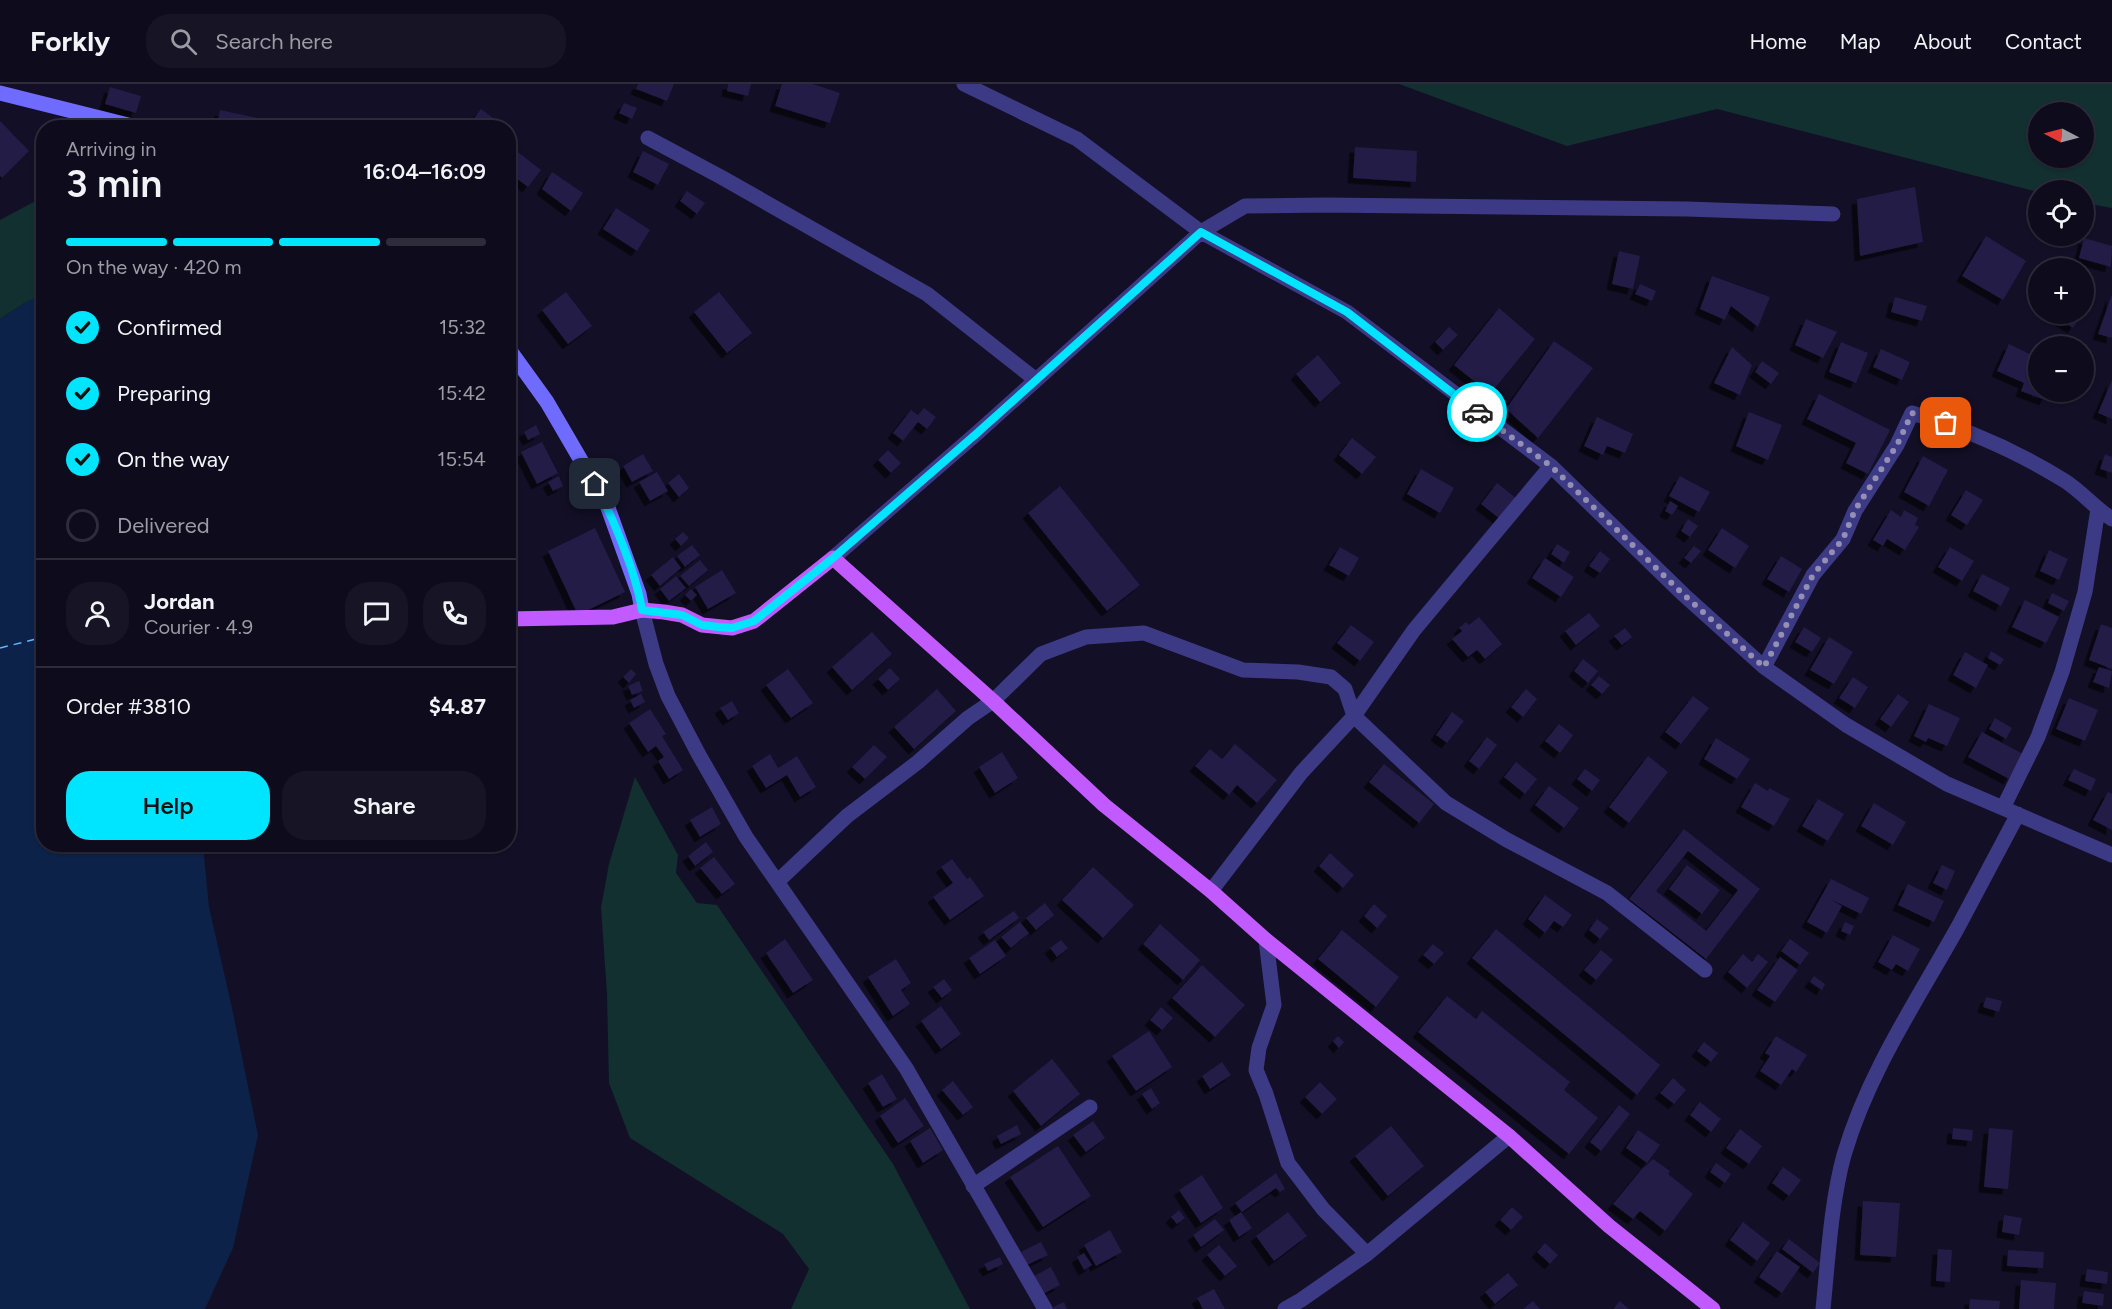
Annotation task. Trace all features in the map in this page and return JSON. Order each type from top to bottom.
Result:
[{"type":"main road","points":[[0,93],[108,120]]},
{"type":"main road","points":[[516,359],[547,402],[607,505],[639,594],[642,610]]},
{"type":"main road","points":[[516,620],[613,617],[642,610],[673,614],[702,625],[732,628],[754,621],[833,558],[993,701],[1104,805],[1211,891],[1266,940],[1509,1136],[1609,1226],[1713,1309]]},
{"type":"street","points":[[964,84],[1077,139],[1201,232],[1347,312],[1551,466],[1684,595],[1764,667],[1846,725],[1947,784],[2112,855]]},
{"type":"street","points":[[648,138],[722,177],[927,294],[1036,380]]},
{"type":"street","points":[[833,558],[1201,232],[1245,206],[1687,209],[1833,214]]},
{"type":"street","points":[[1764,667],[1813,575],[1843,539],[1855,510],[1897,445],[1912,413],[1946,423],[2017,453],[2067,483],[2112,519]]},
{"type":"street","points":[[1211,891],[1301,773],[1354,716],[1414,630],[1551,466]]},
{"type":"street","points":[[2003,808],[2038,737],[2062,672],[2085,592],[2097,509]]},
{"type":"street","points":[[642,610],[656,664],[668,696],[746,837],[906,1068],[1045,1309]]},
{"type":"street","points":[[778,881],[847,816],[918,762],[968,718],[993,701],[1041,654],[1086,637],[1144,633],[1243,670],[1298,672],[1331,677],[1345,689],[1354,716],[1446,802],[1507,840],[1607,893],[1706,970]]},
{"type":"street","points":[[1823,1309],[1832,1224],[1844,1157],[1862,1104],[1898,1029],[1958,927],[2018,814]]},
{"type":"street","points":[[1266,940],[1274,1005],[1259,1048],[1256,1071],[1266,1094],[1288,1163],[1323,1209],[1367,1254]]},
{"type":"street","points":[[973,1186],[1090,1107]]},
{"type":"street","points":[[1285,1309],[1303,1305],[1509,1136]]},
{"type":"green space","points":[[1399,84],[2112,84],[2112,208],[2094,205],[2094,180],[2028,180],[2028,189],[1717,109],[1567,146]]},
{"type":"green space","points":[[36,201],[36,298],[26,302],[0,319],[0,220]]},
{"type":"green space","points":[[635,777],[678,855],[676,873],[697,903],[717,905],[893,1164],[970,1309],[791,1309],[809,1269],[783,1234],[630,1138],[609,1083],[607,994],[601,907],[609,864]]},
{"type":"water","points":[[36,298],[36,852],[204,852],[209,907],[258,1135],[233,1248],[205,1309],[0,1309],[0,319],[26,302]]},
{"type":"building","points":[[638,84],[674,84],[667,101],[636,89]]},
{"type":"building","points":[[728,84],[751,84],[748,96],[727,91]]},
{"type":"building","points":[[782,84],[813,84],[840,93],[830,123],[775,106]]},
{"type":"building","points":[[110,87],[141,96],[136,113],[105,104]]},
{"type":"building","points":[[624,103],[637,108],[632,119],[619,113]]},
{"type":"building","points":[[481,109],[496,120],[473,120]]},
{"type":"building","points":[[220,110],[262,119],[262,120],[218,120]]},
{"type":"building","points":[[0,121],[29,151],[2,178],[0,176]]},
{"type":"building","points":[[1355,147],[1417,151],[1416,182],[1353,178]]},
{"type":"building","points":[[516,151],[541,170],[528,187],[516,178]]},
{"type":"building","points":[[643,151],[669,164],[658,185],[633,172]]},
{"type":"building","points":[[552,172],[583,193],[571,211],[542,189]]},
{"type":"building","points":[[1915,187],[1923,242],[1860,256],[1857,199]]},
{"type":"building","points":[[687,191],[705,203],[697,214],[680,201]]},
{"type":"building","points":[[616,208],[650,230],[637,251],[603,229]]},
{"type":"building","points":[[1986,236],[2026,261],[2003,300],[1962,276]]},
{"type":"building","points":[[2094,241],[2112,246],[2111,267],[2094,262],[2094,258],[2079,258],[2082,246],[2094,246]]},
{"type":"building","points":[[1619,251],[1640,256],[1633,289],[1612,284]]},
{"type":"building","points":[[1712,276],[1770,297],[1758,327],[1731,306],[1725,320],[1700,309]]},
{"type":"building","points":[[1640,284],[1656,291],[1652,301],[1635,294]]},
{"type":"building","points":[[566,292],[592,326],[568,344],[542,310]]},
{"type":"building","points":[[719,292],[752,333],[727,353],[694,312]]},
{"type":"building","points":[[2112,294],[2112,338],[2098,334]]},
{"type":"building","points":[[1895,297],[1927,306],[1922,321],[1891,312]]},
{"type":"building","points":[[1499,308],[1535,339],[1490,394],[1454,365]]},
{"type":"building","points":[[1806,319],[1837,332],[1823,358],[1795,345]]},
{"type":"building","points":[[1449,327],[1458,335],[1443,350],[1435,342]]},
{"type":"building","points":[[1554,341],[1593,368],[1538,438],[1506,409]]},
{"type":"building","points":[[1841,342],[1868,353],[1856,383],[1829,372]]},
{"type":"building","points":[[2009,344],[2028,353],[2028,394],[2021,391],[2024,383],[1997,371]]},
{"type":"building","points":[[1732,347],[1752,365],[1740,395],[1714,383]]},
{"type":"building","points":[[1881,349],[1910,362],[1902,380],[1873,367]]},
{"type":"building","points":[[1318,355],[1341,383],[1320,402],[1296,374]]},
{"type":"building","points":[[1762,361],[1779,373],[1771,384],[1755,372]]},
{"type":"building","points":[[2112,380],[2112,419],[2098,413]]},
{"type":"building","points":[[1819,394],[1890,430],[1868,474],[1846,463],[1856,443],[1807,419]]},
{"type":"building","points":[[924,408],[936,417],[927,429],[918,422],[903,441],[893,433],[911,410],[918,415]]},
{"type":"building","points":[[1749,412],[1782,425],[1768,460],[1736,446]]},
{"type":"building","points":[[1597,417],[1633,434],[1625,453],[1607,446],[1603,455],[1584,446]]},
{"type":"building","points":[[536,425],[540,434],[528,440],[524,432]]},
{"type":"building","points":[[1352,438],[1376,457],[1362,474],[1339,455]]},
{"type":"building","points":[[542,442],[558,473],[537,484],[521,452]]},
{"type":"building","points":[[888,450],[901,463],[891,473],[878,460]]},
{"type":"building","points":[[643,454],[653,471],[632,482],[623,466]]},
{"type":"building","points":[[2105,454],[2112,457],[2112,473],[2100,469]]},
{"type":"building","points":[[1923,456],[1948,470],[1929,506],[1904,492]]},
{"type":"building","points":[[1421,469],[1454,488],[1440,513],[1407,494]]},
{"type":"building","points":[[657,472],[668,491],[650,501],[639,482]]},
{"type":"building","points":[[679,474],[689,488],[679,497],[668,483]]},
{"type":"building","points":[[559,476],[563,486],[553,491],[548,482]]},
{"type":"building","points":[[1680,476],[1710,492],[1699,512],[1669,496]]},
{"type":"building","points":[[1497,483],[1516,498],[1500,519],[1481,504]]},
{"type":"building","points":[[1060,486],[1140,585],[1107,611],[1028,513]]},
{"type":"building","points":[[1966,490],[1983,500],[1967,525],[1951,515]]},
{"type":"building","points":[[1670,501],[1678,506],[1672,515],[1665,511]]},
{"type":"building","points":[[1891,510],[1901,517],[1904,510],[1918,518],[1915,525],[1919,527],[1905,550],[1887,539],[1883,546],[1873,540]]},
{"type":"building","points":[[1688,519],[1698,526],[1690,537],[1681,531]]},
{"type":"building","points":[[595,528],[625,592],[578,615],[548,551]]},
{"type":"building","points":[[1722,528],[1749,546],[1735,568],[1708,550]]},
{"type":"building","points":[[683,532],[689,538],[681,546],[675,539]]},
{"type":"building","points":[[1557,544],[1570,552],[1564,563],[1551,554]]},
{"type":"building","points":[[692,545],[700,555],[685,567],[677,556]]},
{"type":"building","points":[[1694,546],[1701,551],[1691,563],[1684,558]]},
{"type":"building","points":[[1340,547],[1359,558],[1349,576],[1329,565]]},
{"type":"building","points":[[1950,547],[1974,561],[1962,581],[1938,567]]},
{"type":"building","points":[[2049,550],[2068,559],[2059,580],[2040,571]]},
{"type":"building","points":[[1600,551],[1610,559],[1600,573],[1589,566]]},
{"type":"building","points":[[1781,556],[1802,569],[1789,592],[1767,579]]},
{"type":"building","points":[[673,557],[681,568],[660,586],[651,575]]},
{"type":"building","points":[[1545,558],[1574,577],[1561,597],[1532,578]]},
{"type":"building","points":[[700,560],[708,570],[689,586],[680,576]]},
{"type":"building","points":[[722,570],[736,593],[708,609],[695,587]]},
{"type":"building","points":[[1982,574],[2010,588],[2001,606],[1973,591]]},
{"type":"building","points":[[676,576],[686,588],[669,601],[660,589]]},
{"type":"building","points":[[691,589],[697,595],[691,601],[685,595]]},
{"type":"building","points":[[2052,593],[2069,601],[2064,611],[2048,603]]},
{"type":"building","points":[[2025,600],[2059,617],[2046,643],[2012,627]]},
{"type":"building","points":[[1589,613],[1600,626],[1576,645],[1565,631]]},
{"type":"building","points":[[1479,617],[1502,644],[1485,659],[1477,650],[1468,657],[1452,639],[1462,631],[1459,628],[1466,622],[1469,625]]},
{"type":"building","points":[[2101,624],[2112,628],[2112,669],[2089,660]]},
{"type":"building","points":[[1351,625],[1374,642],[1360,661],[1337,643]]},
{"type":"building","points":[[1804,627],[1821,638],[1812,652],[1795,642]]},
{"type":"building","points":[[1625,628],[1632,637],[1622,645],[1614,636]]},
{"type":"building","points":[[872,632],[892,654],[852,690],[832,667]]},
{"type":"building","points":[[1829,637],[1853,652],[1834,684],[1810,670]]},
{"type":"building","points":[[1991,651],[2004,659],[2000,665],[1988,658]]},
{"type":"building","points":[[1965,652],[1988,665],[1976,688],[1953,675]]},
{"type":"building","points":[[1583,659],[1598,671],[1588,683],[1574,671]]},
{"type":"building","points":[[2099,667],[2112,671],[2109,688],[2093,682]]},
{"type":"building","points":[[890,668],[900,679],[888,690],[878,679]]},
{"type":"building","points":[[631,669],[636,674],[629,683],[623,677]]},
{"type":"building","points":[[788,669],[813,703],[791,718],[766,685]]},
{"type":"building","points":[[1599,676],[1610,685],[1602,694],[1591,685]]},
{"type":"building","points":[[1853,677],[1868,687],[1855,708],[1839,698]]},
{"type":"building","points":[[639,681],[643,691],[632,695],[628,686]]},
{"type":"building","points":[[937,689],[956,711],[914,749],[894,727]]},
{"type":"building","points":[[1526,689],[1537,699],[1523,717],[1511,707]]},
{"type":"building","points":[[641,694],[645,702],[634,708],[630,700]]},
{"type":"building","points":[[1898,694],[1909,702],[1891,727],[1880,719]]},
{"type":"building","points":[[1693,696],[1709,708],[1681,744],[1665,732]]},
{"type":"building","points":[[2069,698],[2098,710],[2085,741],[2056,729]]},
{"type":"building","points":[[732,701],[739,713],[728,720],[720,708]]},
{"type":"building","points":[[1929,704],[1960,718],[1947,746],[1928,738],[1926,742],[1914,736]]},
{"type":"building","points":[[650,709],[666,734],[662,736],[683,770],[669,779],[658,761],[664,757],[656,746],[648,752],[629,723]]},
{"type":"building","points":[[1452,712],[1464,721],[1447,743],[1436,735]]},
{"type":"building","points":[[1995,718],[2012,728],[2006,739],[1989,729]]},
{"type":"building","points":[[1559,724],[1573,735],[1560,753],[1545,741]]},
{"type":"building","points":[[1982,732],[2023,754],[2009,779],[1968,757]]},
{"type":"building","points":[[1487,737],[1497,745],[1479,769],[1469,761]]},
{"type":"building","points":[[1716,738],[1750,759],[1737,779],[1704,759]]},
{"type":"building","points":[[1235,744],[1277,780],[1257,803],[1237,785],[1229,795],[1195,766],[1210,749],[1222,759]]},
{"type":"building","points":[[874,745],[887,757],[865,779],[852,767]]},
{"type":"building","points":[[1002,752],[1018,778],[995,793],[979,767]]},
{"type":"building","points":[[770,754],[778,768],[797,756],[816,787],[800,797],[787,775],[766,788],[752,766]]},
{"type":"building","points":[[1648,756],[1668,772],[1629,823],[1609,807]]},
{"type":"building","points":[[1516,762],[1537,779],[1525,794],[1504,777]]},
{"type":"building","points":[[1384,764],[1434,804],[1419,823],[1369,782]]},
{"type":"building","points":[[1585,769],[1600,780],[1592,791],[1577,779]]},
{"type":"building","points":[[2074,769],[2096,779],[2091,791],[2068,780]]},
{"type":"building","points":[[1755,783],[1768,791],[1769,788],[1790,799],[1774,826],[1741,807]]},
{"type":"building","points":[[1549,786],[1579,808],[1564,828],[1535,805]]},
{"type":"building","points":[[2108,792],[2112,794],[2112,830],[2093,820]]},
{"type":"building","points":[[1818,799],[1844,814],[1828,841],[1802,826]]},
{"type":"building","points":[[1874,803],[1906,822],[1893,845],[1861,826]]},
{"type":"building","points":[[712,807],[721,824],[700,837],[690,820]]},
{"type":"building","points":[[1684,829],[1760,889],[1706,959],[1629,899]],"holes":[[[1688,851],[1738,890],[1706,931],[1656,891]]]},
{"type":"building","points":[[706,842],[713,852],[695,866],[688,856]]},
{"type":"building","points":[[1330,853],[1354,875],[1343,888],[1319,866]]},
{"type":"building","points":[[714,857],[735,884],[722,894],[700,868]]},
{"type":"building","points":[[952,859],[967,879],[970,877],[984,896],[950,920],[933,897],[953,883],[941,867]]},
{"type":"building","points":[[1687,865],[1720,890],[1702,914],[1669,889]]},
{"type":"building","points":[[1942,865],[1955,871],[1947,890],[1933,883]]},
{"type":"building","points":[[1093,867],[1134,905],[1103,938],[1062,900]]},
{"type":"building","points":[[1831,879],[1869,898],[1861,914],[1830,899],[1842,906],[1827,933],[1807,922]]},
{"type":"building","points":[[1908,884],[1944,901],[1934,922],[1898,905]]},
{"type":"building","points":[[1545,895],[1572,915],[1563,927],[1554,921],[1545,933],[1528,919]]},
{"type":"building","points":[[1045,903],[1054,915],[1036,930],[1026,918]]},
{"type":"building","points":[[1374,904],[1387,916],[1377,928],[1364,916]]},
{"type":"building","points":[[1014,911],[1019,918],[989,940],[983,932]]},
{"type":"building","points":[[1597,919],[1609,928],[1600,939],[1589,930]]},
{"type":"building","points":[[1020,922],[1029,933],[1011,948],[1001,937]]},
{"type":"building","points":[[1845,922],[1854,926],[1850,935],[1841,931]]},
{"type":"building","points":[[1160,924],[1200,960],[1183,980],[1143,944]]},
{"type":"building","points":[[1496,929],[1660,1065],[1637,1095],[1472,958]]},
{"type":"building","points":[[1342,930],[1399,977],[1376,1007],[1318,959]]},
{"type":"building","points":[[1893,935],[1920,949],[1908,971],[1896,964],[1892,970],[1878,962]]},
{"type":"building","points":[[785,939],[813,980],[793,993],[766,953]]},
{"type":"building","points":[[1790,939],[1809,953],[1800,965],[1781,951]]},
{"type":"building","points":[[995,940],[1006,956],[980,974],[969,958]]},
{"type":"building","points":[[1061,940],[1068,948],[1057,957],[1050,948]]},
{"type":"building","points":[[1433,944],[1444,953],[1434,964],[1423,955]]},
{"type":"building","points":[[1601,950],[1613,960],[1596,980],[1584,970]]},
{"type":"building","points":[[1743,954],[1752,962],[1758,954],[1768,962],[1747,988],[1728,972]]},
{"type":"building","points":[[1780,957],[1798,970],[1775,1002],[1757,990]]},
{"type":"building","points":[[896,959],[911,983],[901,990],[910,1004],[893,1016],[868,977]]},
{"type":"building","points":[[1202,965],[1245,1005],[1215,1037],[1172,998]]},
{"type":"building","points":[[1814,976],[1825,984],[1822,990],[1810,982]]},
{"type":"building","points":[[944,979],[952,990],[942,998],[933,987]]},
{"type":"building","points":[[1447,996],[1476,1019],[1482,1011],[1570,1082],[1564,1090],[1598,1118],[1569,1154],[1418,1032]]},
{"type":"building","points":[[1986,997],[2002,1001],[1999,1012],[1983,1007]]},
{"type":"building","points":[[941,1006],[961,1034],[941,1049],[921,1021]]},
{"type":"building","points":[[1161,1007],[1173,1018],[1162,1030],[1150,1020]]},
{"type":"building","points":[[1149,1031],[1172,1067],[1136,1091],[1112,1056]]},
{"type":"building","points":[[1338,1036],[1344,1042],[1339,1048],[1333,1041]]},
{"type":"building","points":[[1776,1036],[1807,1055],[1796,1072],[1792,1069],[1781,1085],[1760,1071],[1770,1056],[1765,1053]]},
{"type":"building","points":[[1704,1042],[1718,1053],[1711,1062],[1697,1051]]},
{"type":"building","points":[[1052,1059],[1080,1094],[1041,1126],[1013,1091]]},
{"type":"building","points":[[1222,1062],[1231,1075],[1210,1089],[1202,1076]]},
{"type":"building","points":[[882,1074],[897,1099],[883,1107],[868,1083]]},
{"type":"building","points":[[1673,1078],[1686,1090],[1674,1104],[1660,1093]]},
{"type":"building","points":[[953,1081],[973,1107],[963,1115],[942,1090]]},
{"type":"building","points":[[1320,1082],[1337,1099],[1322,1114],[1305,1097]]},
{"type":"building","points":[[1151,1088],[1160,1103],[1152,1109],[1142,1094]]},
{"type":"building","points":[[905,1098],[924,1126],[898,1143],[880,1116]]},
{"type":"building","points":[[1700,1102],[1721,1119],[1711,1132],[1690,1115]]},
{"type":"building","points":[[1619,1105],[1630,1114],[1601,1151],[1590,1142]]},
{"type":"building","points":[[1093,1121],[1105,1138],[1086,1152],[1073,1135]]},
{"type":"building","points":[[1017,1125],[1021,1134],[1001,1144],[997,1136]]},
{"type":"building","points":[[1391,1126],[1424,1166],[1388,1196],[1355,1156]]},
{"type":"building","points":[[930,1128],[943,1150],[923,1163],[910,1141]]},
{"type":"building","points":[[1953,1128],[1973,1130],[1972,1141],[1952,1139]]},
{"type":"building","points":[[1989,1128],[2013,1130],[2008,1189],[1984,1187]]},
{"type":"building","points":[[1740,1129],[1762,1146],[1749,1164],[1726,1148]]},
{"type":"building","points":[[1638,1130],[1660,1145],[1647,1163],[1626,1148]]},
{"type":"building","points":[[1058,1146],[1091,1196],[1043,1227],[1010,1177]]},
{"type":"building","points":[[1653,1159],[1670,1171],[1668,1174],[1693,1194],[1665,1231],[1640,1211],[1633,1219],[1613,1204]]},
{"type":"building","points":[[1716,1163],[1731,1174],[1725,1183],[1710,1172]]},
{"type":"building","points":[[1783,1167],[1801,1180],[1789,1196],[1772,1183]]},
{"type":"building","points":[[1276,1173],[1285,1189],[1280,1192],[1276,1188],[1242,1212],[1235,1203]]},
{"type":"building","points":[[1202,1175],[1223,1208],[1201,1223],[1179,1190]]},
{"type":"building","points":[[1863,1201],[1900,1203],[1896,1257],[1860,1255]]},
{"type":"building","points":[[1512,1207],[1523,1217],[1511,1230],[1500,1220]]},
{"type":"building","points":[[1179,1210],[1185,1218],[1177,1224],[1171,1217]]},
{"type":"building","points":[[1241,1212],[1252,1228],[1239,1237],[1229,1220]]},
{"type":"building","points":[[1288,1212],[1307,1236],[1274,1261],[1256,1236]]},
{"type":"building","points":[[2004,1215],[2022,1218],[2019,1235],[2002,1232]]},
{"type":"building","points":[[1215,1219],[1224,1230],[1201,1247],[1193,1235]]},
{"type":"building","points":[[1743,1222],[1770,1243],[1757,1261],[1730,1240]]},
{"type":"building","points":[[1110,1230],[1122,1252],[1096,1266],[1084,1245]]},
{"type":"building","points":[[1789,1239],[1820,1263],[1813,1273],[1782,1249]]},
{"type":"building","points":[[1041,1242],[1048,1255],[1027,1265],[1021,1252]]},
{"type":"building","points":[[1545,1243],[1558,1255],[1550,1264],[1537,1252]]},
{"type":"building","points":[[1219,1245],[1237,1266],[1225,1276],[1207,1255]]},
{"type":"building","points":[[1938,1249],[1952,1250],[1950,1282],[1936,1281]]},
{"type":"building","points":[[2008,1250],[2044,1252],[2043,1268],[2007,1266]]},
{"type":"building","points":[[1777,1251],[1800,1267],[1782,1293],[1759,1277]]},
{"type":"building","points":[[1084,1253],[1092,1265],[1084,1270],[1077,1257]]},
{"type":"building","points":[[1000,1257],[1003,1264],[988,1271],[984,1264]]},
{"type":"building","points":[[1051,1267],[1060,1285],[1043,1294],[1034,1276]]},
{"type":"building","points":[[2087,1269],[2108,1272],[2107,1284],[2085,1281]]},
{"type":"building","points":[[1508,1273],[1518,1285],[1495,1304],[1485,1292]]},
{"type":"building","points":[[2021,1280],[2056,1283],[2054,1309],[2019,1309]]},
{"type":"building","points":[[1214,1289],[1225,1309],[1203,1309],[1197,1298]]},
{"type":"building","points":[[2084,1291],[2104,1294],[2103,1306],[2082,1303]]},
{"type":"building","points":[[1970,1299],[2000,1301],[1999,1309],[1969,1309]]},
{"type":"building","points":[[1533,1301],[1540,1309],[1523,1309]]},
{"type":"building","points":[[1620,1301],[1629,1309],[1613,1309]]},
{"type":"building","points":[[1064,1302],[1067,1309],[1049,1309]]},
{"type":"ferry route","points":[[0,648],[36,639]]},
{"type":"way so far","points":[[1477,412],[1551,466],[1684,595],[1764,667],[1813,575],[1843,539],[1855,510],[1897,445],[1912,413],[1946,423]]},
{"type":"route","points":[[595,484],[607,505],[639,594],[642,610],[682,615],[702,625],[719,627],[732,628],[754,621],[833,558],[976,434],[1201,232],[1347,312],[1477,412]]}]
